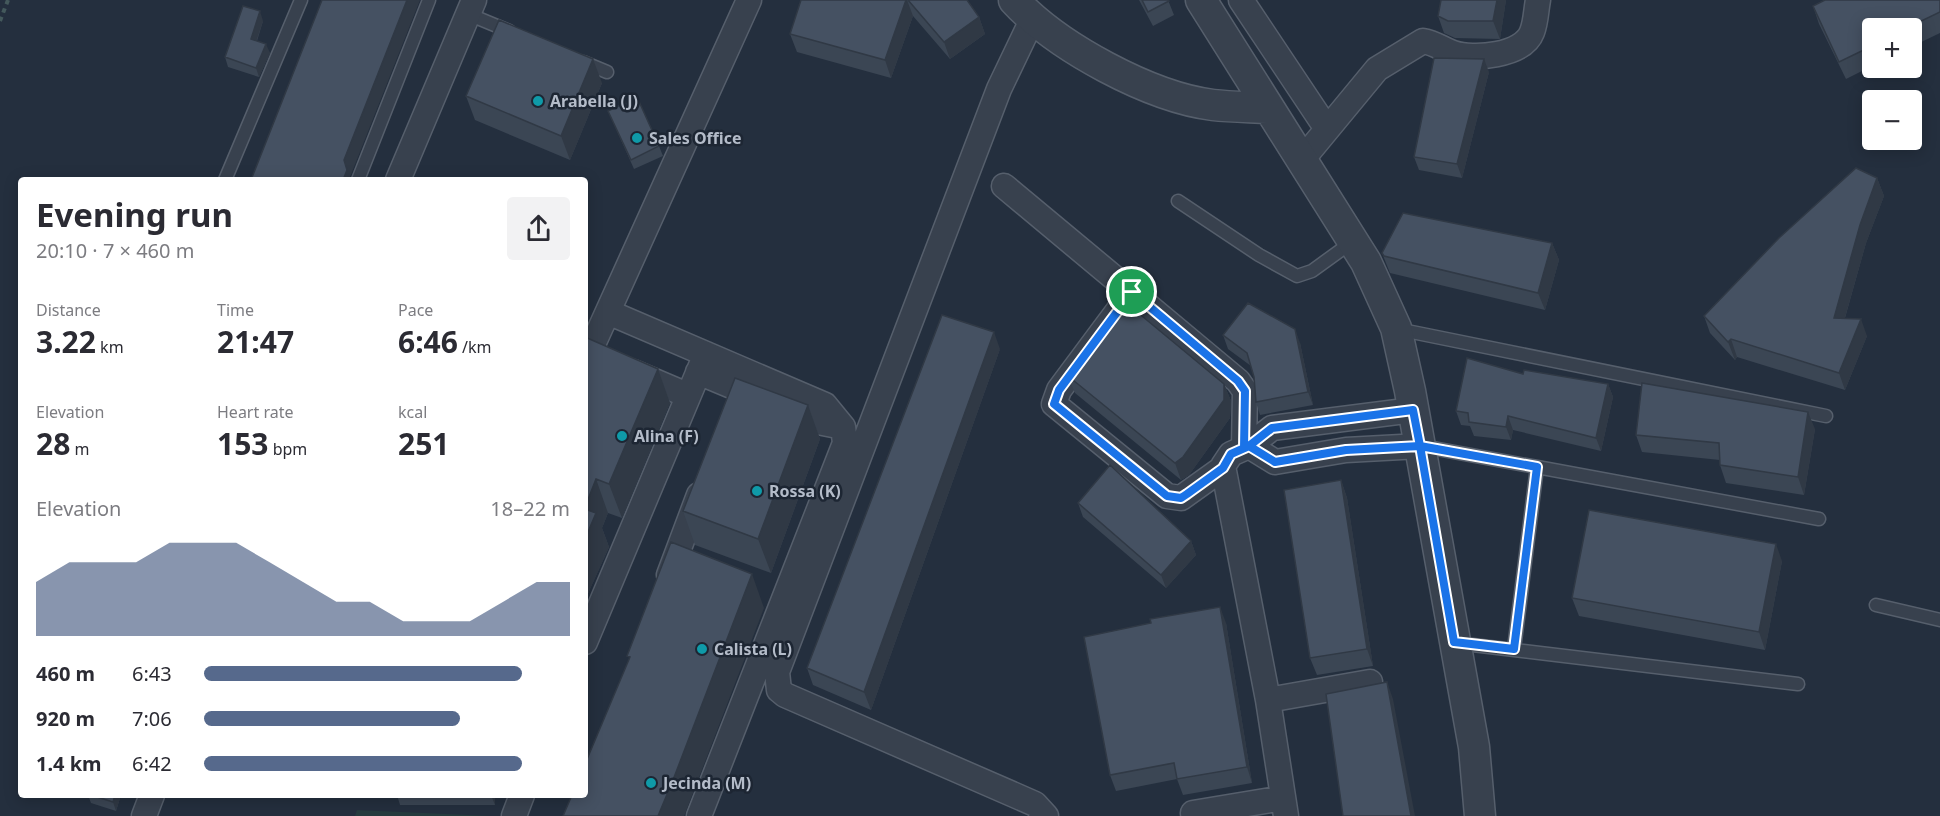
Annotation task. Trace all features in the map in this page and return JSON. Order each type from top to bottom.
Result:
[{"type":"street","points":[[588,355],[749,0]]},
{"type":"street","points":[[1201,0],[1366,262],[1396,328],[1420,446],[1474,747],[1480,816]]},
{"type":"street","points":[[1241,0],[1328,129]]},
{"type":"street","points":[[1301,161],[1377,69],[1423,41],[1442,46],[1452,53],[1487,57],[1517,47],[1532,33],[1538,0]]},
{"type":"street","points":[[399,177],[471,7]]},
{"type":"street","points":[[1046,816],[1035,804],[784,695],[777,683],[777,672],[999,89],[1023,10],[1094,60],[1156,91],[1212,105],[1268,108]]},
{"type":"street","points":[[1004,186],[1238,381],[1245,391],[1246,447]]},
{"type":"street","points":[[1132,292],[1059,390],[1054,404],[1167,496],[1181,498],[1223,468],[1231,454],[1246,447],[1272,428],[1413,410]]},
{"type":"street","points":[[608,312],[702,363],[740,390],[818,422],[843,426]]},
{"type":"street","points":[[588,357],[687,395]]},
{"type":"street","points":[[588,635],[702,363]]},
{"type":"street","points":[[699,816],[846,442],[843,426],[825,405],[702,363]]},
{"type":"street","points":[[732,412],[740,390]]},
{"type":"street","points":[[1246,447],[1275,462],[1346,450],[1420,446]]},
{"type":"street","points":[[1193,813],[1284,807],[1268,700],[1223,468]]},
{"type":"street","points":[[658,602],[706,479]]},
{"type":"street","points":[[1268,700],[1370,682]]},
{"type":"street","points":[[144,816],[151,798]]},
{"type":"street","points":[[514,816],[521,798]]},
{"type":"lane","points":[[226,177],[301,0]]},
{"type":"lane","points":[[359,177],[429,0]]},
{"type":"lane","points":[[471,7],[525,38]]},
{"type":"lane","points":[[566,55],[607,72]]},
{"type":"lane","points":[[1178,201],[1259,255],[1297,276],[1312,271],[1353,242]]},
{"type":"lane","points":[[1396,328],[1826,416]]},
{"type":"lane","points":[[1420,446],[1819,519]]},
{"type":"lane","points":[[1514,649],[1537,467]]},
{"type":"lane","points":[[1876,605],[1940,620]]},
{"type":"lane","points":[[1454,642],[1798,684]]},
{"type":"path","points":[[0,21],[8,0]]},
{"type":"green space","points":[[357,810],[491,816],[355,816]]},
{"type":"building","points":[[322,0],[407,0],[344,160],[347,170],[344,177],[252,177]]},
{"type":"building","points":[[801,0],[906,0],[885,60],[790,34]]},
{"type":"building","points":[[908,0],[967,0],[979,17],[944,42]]},
{"type":"building","points":[[1142,0],[1168,0],[1169,1],[1148,12]]},
{"type":"building","points":[[1441,0],[1497,0],[1493,21],[1448,21],[1438,16]]},
{"type":"building","points":[[1825,0],[1940,0],[1940,12],[1922,21],[1922,18],[1862,18],[1862,51],[1839,62],[1813,6]]},
{"type":"building","points":[[243,6],[260,11],[251,39],[266,44],[256,68],[225,57]]},
{"type":"building","name":"Arabella (J)","points":[[499,20],[593,59],[561,136],[466,96]]},
{"type":"building","points":[[1434,58],[1484,59],[1457,164],[1414,157]]},
{"type":"building","name":"Sales Office","points":[[637,97],[659,146],[631,160],[608,111]]},
{"type":"building","points":[[1856,168],[1877,178],[1860,225],[1834,318],[1861,319],[1839,373],[1731,339],[1728,342],[1704,316],[1779,238]]},
{"type":"building","points":[[1403,213],[1552,243],[1538,293],[1384,256],[1382,253]]},
{"type":"building","points":[[1125,302],[1224,384],[1224,400],[1183,457],[1175,463],[1068,376]]},
{"type":"building","points":[[1248,303],[1295,329],[1308,392],[1256,402],[1254,377],[1247,353],[1223,335]]},
{"type":"building","points":[[942,315],[994,332],[864,692],[807,668]]},
{"type":"building","points":[[588,338],[658,369],[609,484],[596,479],[588,499]]},
{"type":"building","points":[[1467,358],[1523,374],[1524,370],[1608,384],[1596,438],[1508,416],[1506,427],[1469,422],[1468,413],[1456,411]]},
{"type":"building","points":[[735,378],[808,405],[758,539],[683,511]]},
{"type":"building","points":[[1642,383],[1808,412],[1798,477],[1720,465],[1719,443],[1636,435]]},
{"type":"building","points":[[1110,465],[1191,541],[1161,575],[1078,503]]},
{"type":"building","points":[[1341,480],[1367,649],[1310,658],[1284,490]]},
{"type":"building","points":[[588,510],[596,513],[588,532]]},
{"type":"building","points":[[1589,510],[1776,544],[1759,632],[1572,598]]},
{"type":"building","points":[[671,542],[752,574],[658,816],[563,816],[571,798],[588,798],[588,757],[630,657],[627,656]]},
{"type":"building","points":[[1220,607],[1247,767],[1177,779],[1174,763],[1110,775],[1084,637],[1151,623],[1150,619]]},
{"type":"building","points":[[1387,682],[1411,816],[1343,816],[1326,694]]},
{"type":"building","points":[[100,798],[114,798],[113,802]]},
{"type":"place","name":"Arabella (J)","points":[[538,101]]},
{"type":"place","name":"Sales Office","points":[[637,138]]},
{"type":"place","name":"Alina (F)","points":[[622,436]]},
{"type":"place","name":"Rossa (K)","points":[[757,491]]},
{"type":"place","name":"Calista (L)","points":[[702,649]]},
{"type":"place","name":"Jecinda (M)","points":[[651,783]]},
{"type":"route","points":[[1132,292],[1059,390],[1054,404],[1167,496],[1181,498],[1223,468],[1226,459],[1231,454],[1249,446],[1272,428],[1413,410],[1420,446],[1537,467],[1514,649],[1454,642],[1420,446],[1346,450],[1275,462],[1249,446],[1244,448],[1245,391],[1238,381],[1132,292]]}]
